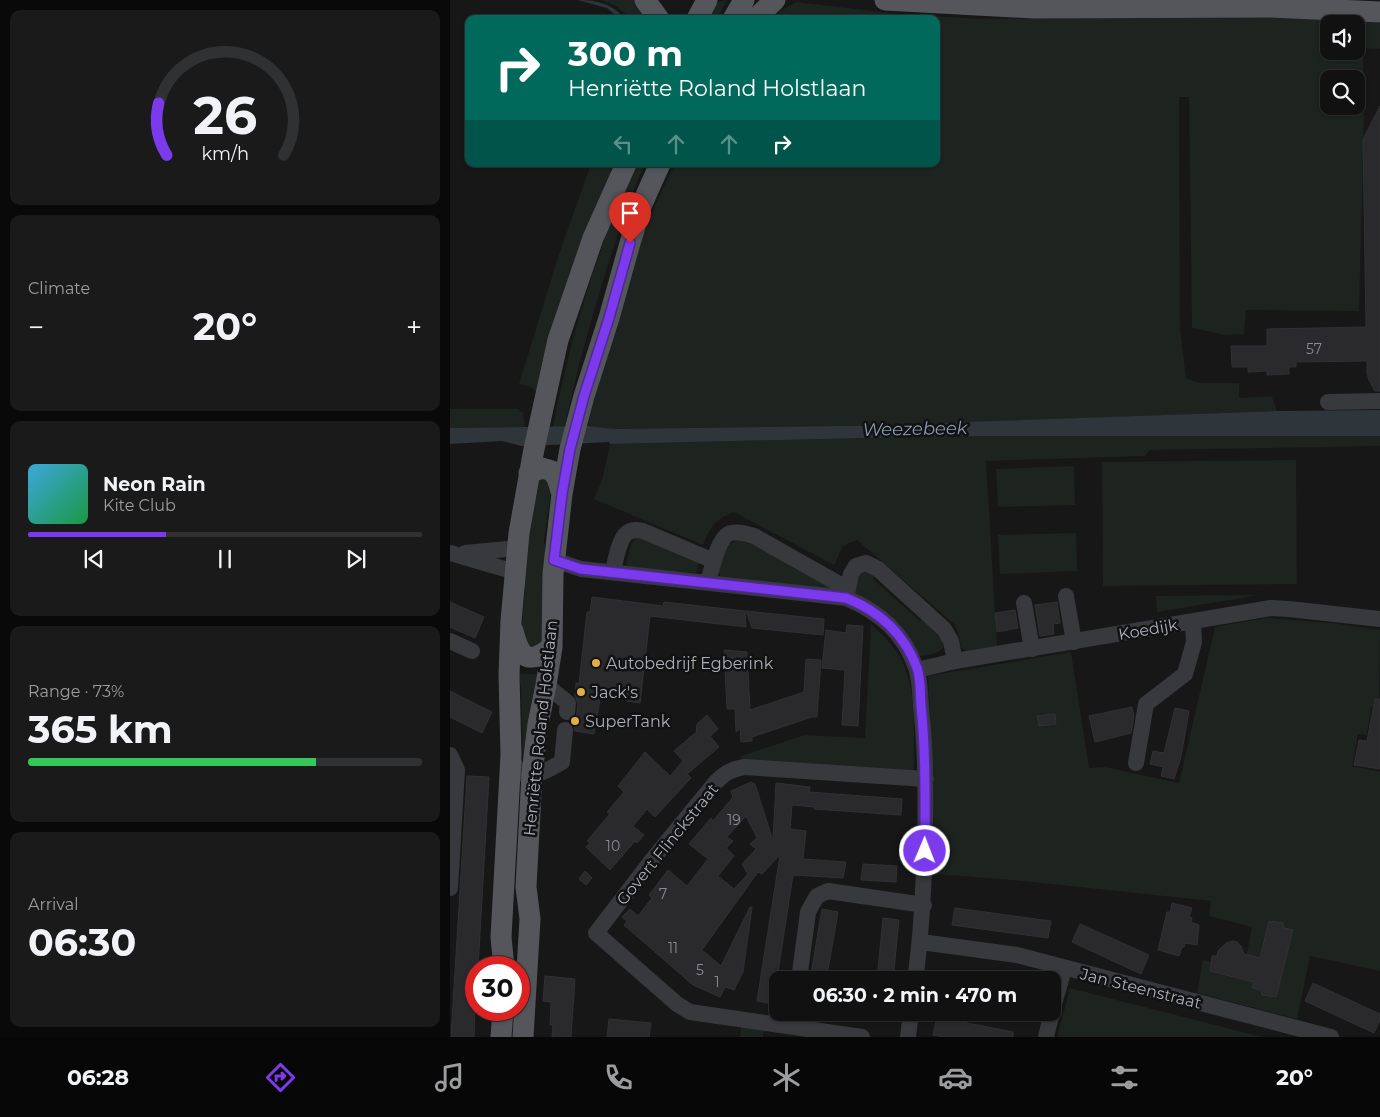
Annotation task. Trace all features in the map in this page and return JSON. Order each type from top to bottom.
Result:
[{"type":"main road","points":[[645,0],[656,15]]},
{"type":"main road","points":[[699,15],[707,0]]},
{"type":"main road","points":[[736,15],[744,0]]},
{"type":"main road","points":[[759,15],[775,0]]},
{"type":"main road","points":[[885,0],[1034,8],[1270,7],[1380,12]]},
{"type":"main road","name":"Henriëtte Roland Holstlaan","points":[[503,956],[501,937],[511,756],[509,675],[517,548],[539,423],[558,340],[594,238],[625,167]]},
{"type":"main road","name":"Henriëtte Roland Holstlaan","points":[[523,1037],[530,920],[526,887],[532,774],[538,724],[552,647],[553,567],[562,494],[577,423],[632,236],[642,204],[659,167]]},
{"type":"main road","points":[[529,474],[542,468],[552,471],[557,478],[562,494]]},
{"type":"main road","points":[[511,621],[516,645],[523,654],[531,657],[538,656],[552,647]]},
{"type":"main road","points":[[501,1037],[502,1021]]},
{"type":"street","points":[[1328,402],[1380,401]]},
{"type":"street","points":[[597,570],[618,550],[626,533],[632,530],[643,531],[714,562]]},
{"type":"street","points":[[708,582],[722,538],[730,533],[740,532],[754,536],[866,606],[887,621],[901,639],[917,670],[926,779],[924,905],[916,971]]},
{"type":"street","points":[[451,553],[517,548]]},
{"type":"street","points":[[451,553],[514,572]]},
{"type":"street","points":[[847,593],[851,574],[856,566],[866,563],[878,569],[944,629],[951,641],[955,661]]},
{"type":"street","points":[[553,567],[847,593]]},
{"type":"street","points":[[1066,596],[1074,642]]},
{"type":"street","points":[[1024,603],[1032,648]]},
{"type":"street","name":"Koedijk","points":[[917,670],[955,661],[1271,608],[1380,619]]},
{"type":"street","points":[[1136,763],[1146,704],[1185,674],[1194,642],[1193,621]]},
{"type":"street","points":[[450,641],[472,651]]},
{"type":"street","points":[[546,684],[568,703],[566,712]]},
{"type":"street","points":[[511,756],[519,772],[540,773],[562,762],[565,730]]},
{"type":"street","points":[[450,755],[457,770],[450,888]]},
{"type":"street","name":"Govert Flinckstraat","points":[[769,1017],[690,1012],[677,1004],[596,934],[652,860],[724,773],[745,767],[926,779]]},
{"type":"street","points":[[800,971],[808,912],[817,896],[828,891],[924,905]]},
{"type":"street","name":"Jan Steenstraat","points":[[920,942],[1017,955],[1296,1032],[1331,1037]]},
{"type":"street","points":[[1061,980],[1064,969]]},
{"type":"street","points":[[802,1021],[862,1037]]},
{"type":"street","points":[[908,1037],[910,1021]]},
{"type":"street","points":[[1046,1037],[1050,1021]]},
{"type":"shaded area","points":[[601,0],[637,0],[649,15],[627,15],[616,6]]},
{"type":"shaded area","points":[[727,0],[719,15],[706,15],[712,6]]},
{"type":"shaded area","points":[[796,2],[898,14],[914,15],[774,15]]},
{"type":"shaded area","points":[[1276,16],[1320,19],[1320,60],[1363,60],[1363,70],[1320,70],[1320,115],[1364,115],[1359,311],[1246,310],[1244,334],[1225,335],[1192,328],[1189,97],[1179,97],[1180,328],[1186,378],[1200,383],[1239,383],[1239,398],[1272,397],[1277,411],[901,425],[614,429],[588,426],[609,328],[643,232],[674,167],[940,167],[940,17],[980,19]]},
{"type":"shaded area","points":[[1365,22],[1380,23],[1380,49],[1365,48]]},
{"type":"shaded area","points":[[590,167],[612,167],[541,396],[531,387],[519,384],[559,254]]},
{"type":"shaded area","points":[[633,167],[644,167],[624,215],[611,254],[579,367],[565,427],[553,427],[586,293]]},
{"type":"shaded area","points":[[450,409],[518,409],[523,413],[525,427],[450,428]]},
{"type":"shaded area","points":[[946,436],[1380,436],[1380,446],[1150,450],[1145,456],[986,461],[997,646],[966,651],[961,647],[958,631],[954,624],[857,540],[843,546],[834,565],[734,512],[714,524],[703,545],[594,499],[602,480],[610,444]]},
{"type":"shaded area","points":[[1296,460],[1297,584],[1103,586],[1102,462]]},
{"type":"shaded area","points":[[1074,466],[1075,505],[998,507],[996,469]]},
{"type":"shaded area","points":[[544,475],[551,491],[544,540],[548,567],[548,639],[532,650],[521,634],[525,590],[520,566],[531,482]]},
{"type":"shaded area","points":[[1076,533],[1077,571],[1000,574],[998,535]]},
{"type":"shaded area","points":[[635,539],[642,539],[701,558],[696,573],[629,567],[626,565],[631,545]]},
{"type":"shaded area","points":[[739,540],[759,547],[830,587],[828,589],[721,576],[718,568],[722,555],[729,544]]},
{"type":"shaded area","points":[[860,569],[879,571],[873,579],[920,621],[927,615],[944,644],[943,648],[938,652],[920,656],[853,595]]},
{"type":"shaded area","points":[[1259,595],[1157,612],[1156,596]]},
{"type":"shaded area","points":[[1266,618],[1332,623],[1380,630],[1379,708],[1371,707],[1367,735],[1358,734],[1352,766],[1380,772],[1380,971],[1310,956],[1297,1019],[1197,993],[1203,960],[1244,969],[1252,927],[1209,916],[1211,901],[1023,881],[934,874],[934,785],[928,676],[1071,652],[1089,768],[1105,767],[1179,783],[1215,627]]},
{"type":"shaded area","points":[[871,624],[895,649],[903,662],[908,676],[913,707],[914,769],[911,772],[742,761],[741,756],[804,735],[865,738]]},
{"type":"shaded area","points":[[516,673],[543,675],[523,763],[521,687]]},
{"type":"shaded area","points":[[1070,988],[1262,1037],[1057,1037]]},
{"type":"shaded area","points":[[741,1027],[764,1030],[763,1037],[740,1037]]},
{"type":"water","points":[[578,0],[592,1],[610,6],[621,15],[615,15],[607,8]]},
{"type":"water","name":"Weezebeek","points":[[1380,410],[1380,436],[946,436],[610,444],[609,442],[531,446],[521,446],[502,441],[450,444],[450,428],[588,426],[614,429],[909,425],[1277,411]]},
{"type":"building","points":[[1380,106],[1380,391],[1375,391],[1369,380],[1367,361],[1296,362],[1296,367],[1289,367],[1289,374],[1267,375],[1267,371],[1248,372],[1248,367],[1232,367],[1231,346],[1267,346],[1267,329],[1366,327],[1363,139]]},
{"type":"building","points":[[592,597],[663,606],[664,602],[745,611],[746,627],[650,616],[640,703],[626,701],[627,690],[602,687],[594,734],[575,731],[574,725],[570,721],[575,718],[577,713],[576,683],[579,684],[587,612],[590,612]]},
{"type":"building","points":[[450,602],[484,617],[475,638],[450,627]]},
{"type":"building","points":[[1057,602],[1060,623],[1053,624],[1054,634],[1040,636],[1035,605]]},
{"type":"building","points":[[1015,610],[1018,628],[997,632],[995,613]]},
{"type":"building","points":[[746,611],[824,619],[823,635],[752,628]]},
{"type":"building","points":[[847,625],[863,626],[858,726],[842,725],[845,670],[822,668],[826,630],[846,633]]},
{"type":"building","points":[[724,650],[747,652],[750,710],[804,692],[806,659],[821,660],[817,717],[752,737],[752,741],[741,742],[740,729],[736,732],[735,709],[727,709]]},
{"type":"building","points":[[450,691],[492,712],[482,733],[450,717]]},
{"type":"building","points":[[1375,699],[1380,699],[1380,769],[1354,765],[1359,740],[1367,741]]},
{"type":"building","points":[[1132,707],[1134,716],[1131,733],[1095,742],[1089,716]]},
{"type":"building","points":[[1175,708],[1189,711],[1181,757],[1174,779],[1161,776],[1163,767],[1150,764],[1153,751],[1164,753]]},
{"type":"building","points":[[1055,714],[1056,724],[1039,726],[1037,716]]},
{"type":"building","points":[[707,715],[718,729],[710,736],[719,747],[687,774],[691,778],[655,817],[647,809],[633,826],[644,835],[637,843],[635,841],[610,870],[586,847],[590,843],[587,841],[610,814],[607,812],[624,792],[618,786],[645,752],[670,776],[683,761],[674,751],[696,734],[697,724]]},
{"type":"building","points":[[467,776],[489,777],[479,956],[465,956],[465,1021],[474,1021],[474,1037],[451,1037]]},
{"type":"building","points":[[751,782],[755,784],[773,841],[776,783],[810,787],[809,792],[902,799],[901,815],[814,809],[815,807],[792,805],[790,829],[806,831],[803,859],[846,862],[843,878],[793,875],[778,971],[769,971],[769,1003],[757,1001],[780,855],[762,874],[758,872],[702,950],[721,966],[750,907],[752,907],[743,972],[734,990],[725,987],[720,997],[693,985],[624,925],[627,921],[622,917],[630,909],[638,916],[652,898],[649,895],[668,870],[687,886],[708,859],[689,844],[711,818],[713,821],[733,797],[731,791]],"holes":[[[746,816],[757,838],[750,844],[756,849],[742,864],[748,874],[734,889],[718,876],[734,856],[726,848],[733,841],[727,837]]]},
{"type":"building","points":[[863,864],[897,866],[896,882],[861,880]]},
{"type":"building","points":[[585,871],[592,878],[586,885],[579,879]]},
{"type":"building","points":[[1172,903],[1192,908],[1189,917],[1192,918],[1191,922],[1199,925],[1197,945],[1185,943],[1179,956],[1158,950],[1167,912],[1170,912]]},
{"type":"building","points":[[955,908],[1051,921],[1048,938],[952,925]]},
{"type":"building","points":[[822,909],[838,912],[828,971],[812,971]]},
{"type":"building","points":[[883,918],[899,920],[894,971],[878,971]]},
{"type":"building","points":[[1269,921],[1283,923],[1284,928],[1293,930],[1276,997],[1262,995],[1261,990],[1252,988],[1254,982],[1210,971],[1212,956],[1217,956],[1218,951],[1226,943],[1232,941],[1237,942],[1241,946],[1244,954],[1260,958]]},
{"type":"building","points":[[1080,924],[1149,955],[1141,974],[1072,942]]},
{"type":"building","points":[[545,976],[575,979],[571,1037],[552,1037],[553,1025],[550,1025],[551,1002],[543,1001]]},
{"type":"building","points":[[1313,983],[1380,1014],[1380,1020],[1374,1033],[1305,1001]]},
{"type":"building","points":[[609,1019],[651,1023],[649,1037],[607,1037]]},
{"type":"building","points":[[936,1021],[957,1021],[1013,1032],[1013,1037],[944,1037],[933,1035]]},
{"type":"place","name":"Autobedrijf Egberink","points":[[596,663]]},
{"type":"place","name":"Jack's","points":[[581,692]]},
{"type":"place","name":"SuperTank","points":[[575,721]]},
{"type":"route","points":[[630,243],[584,396],[567,461],[554,560],[581,569],[846,598],[866,606],[887,621],[901,639],[917,670],[926,779],[925,851]]}]
